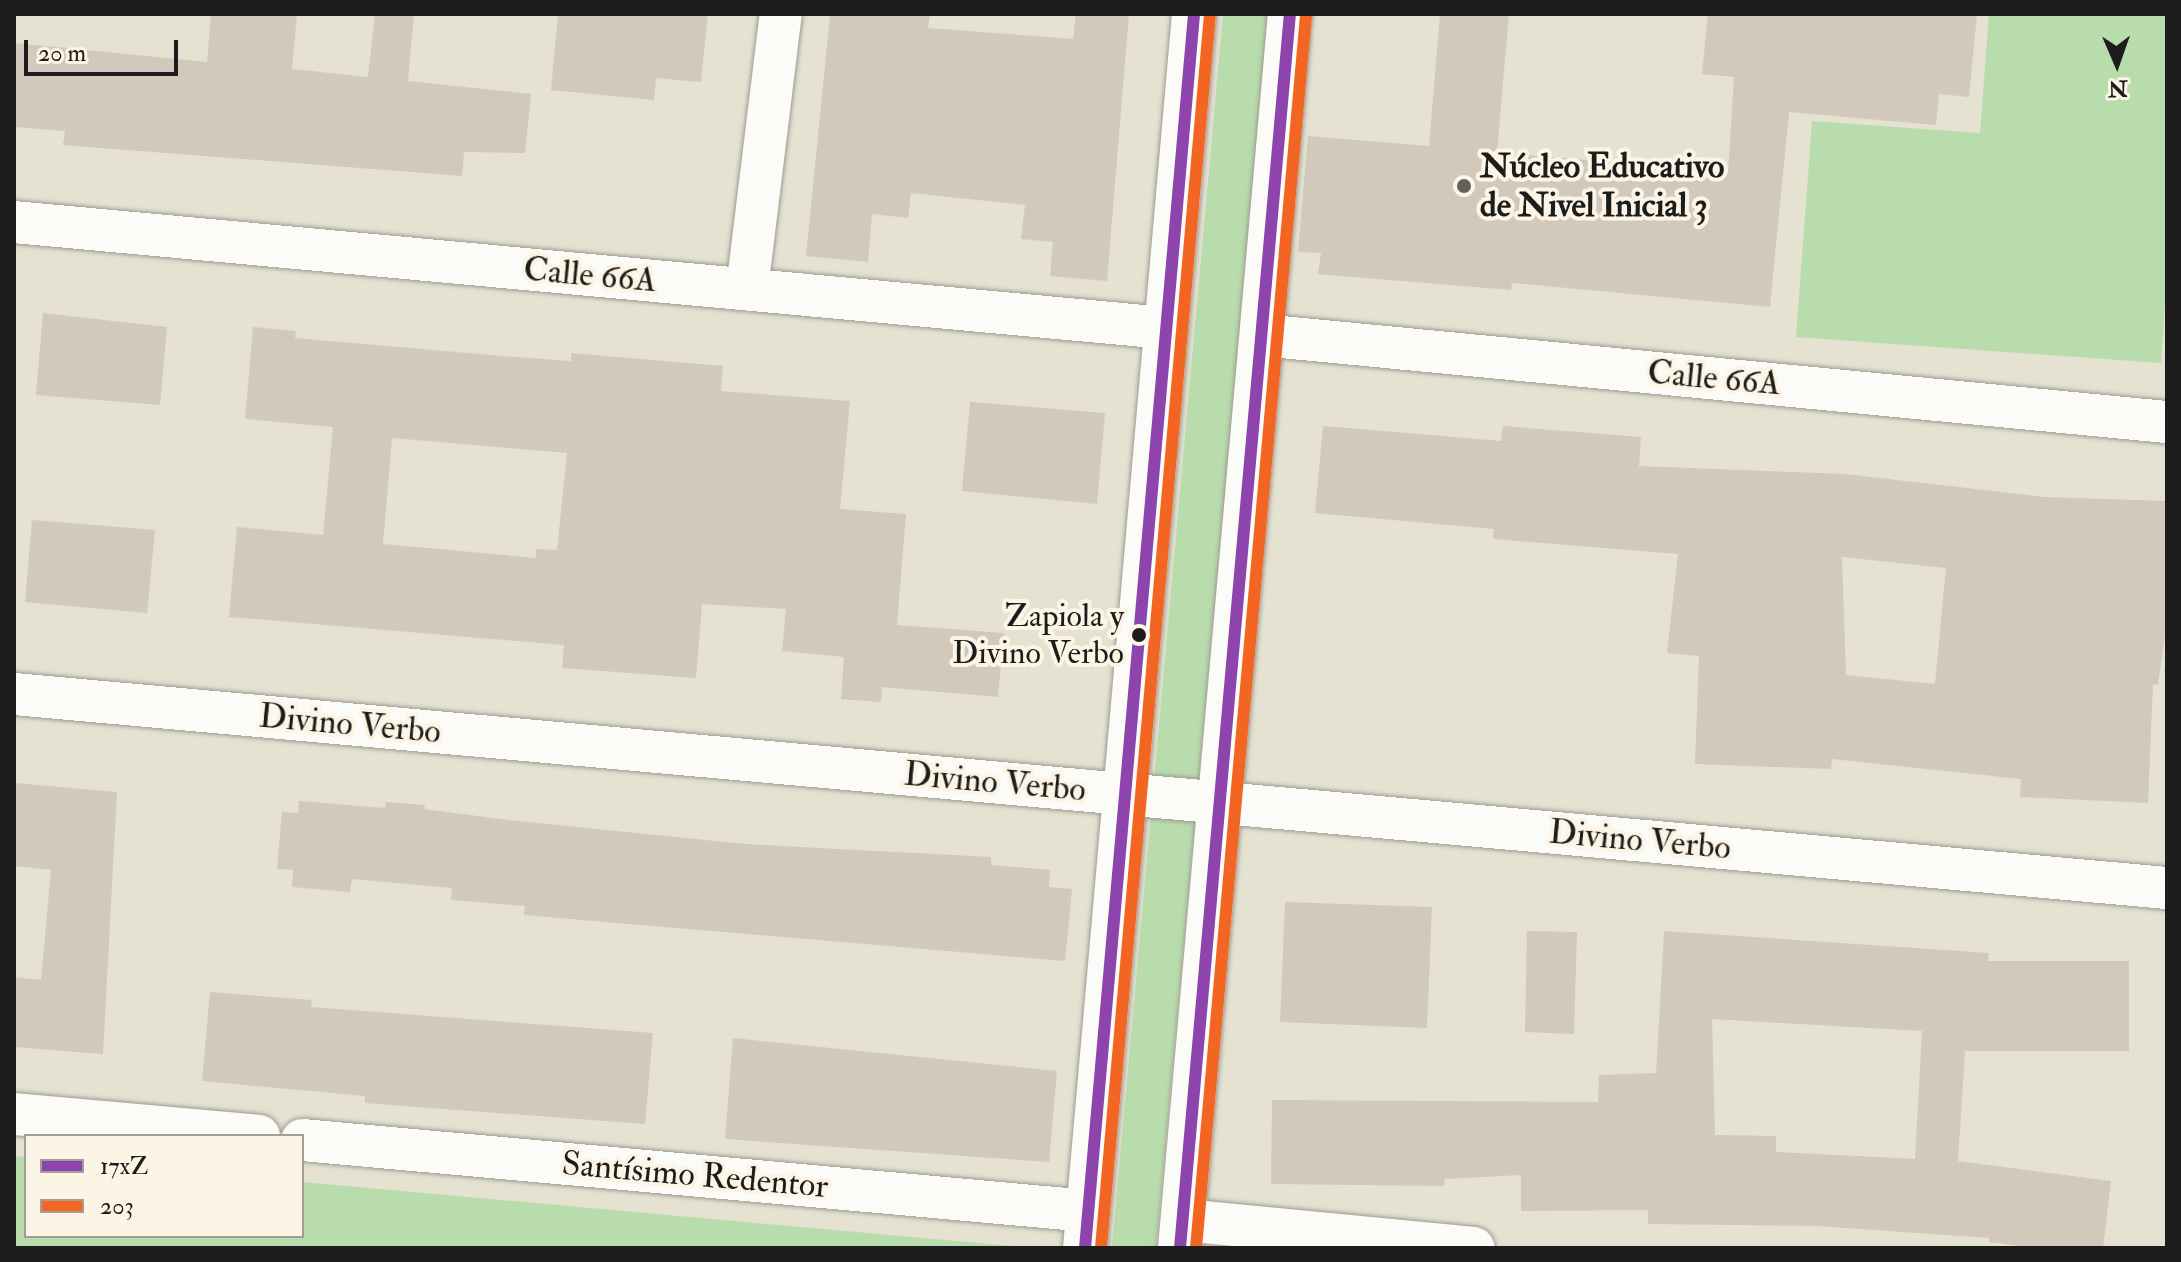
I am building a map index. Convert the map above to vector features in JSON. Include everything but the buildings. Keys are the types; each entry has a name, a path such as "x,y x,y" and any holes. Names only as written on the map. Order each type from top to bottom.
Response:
{"main road":[{"path":"1086,1230 1194,14"},
{"path":"1182,1234 1290,14"}],"street":[{"path":"747,289 781,14"},
{"name":"Calle 66A","path":"14,222 1166,328"},
{"name":"Calle 66A","path":"1261,335 2167,422"},
{"name":"Divino Verbo","path":"14,694 1220,802 2166,880"},
{"path":"14,1114 237,1134"},
{"name":"Santísimo Redentor","path":"304,1140 1086,1230"},
{"path":"1182,1234 1474,1248"}],"green space":[{"path":"1223,14 1269,14 1156,1248 1112,1248"},
{"path":"1989,14 2167,14 2167,274 2161,363 1796,337 1812,121 1980,133"},
{"path":"14,1156 24,1157 24,1238 304,1238 304,1182 1034,1248 14,1248"}],"transit line":[{"name":"17xZ","path":"1085,1248 1194,14"},
{"name":"17xZ","path":"1180,1248 1290,14"},
{"name":"203","path":"1101,1248 1210,15"},
{"name":"203","path":"1196,1248 1306,15"}],"place":[{"name":"Núcleo Educativo de Nivel Inicial 3","path":"1464,186"},
{"name":"Zapiola y Divino Verbo","path":"1139,635"}]}
